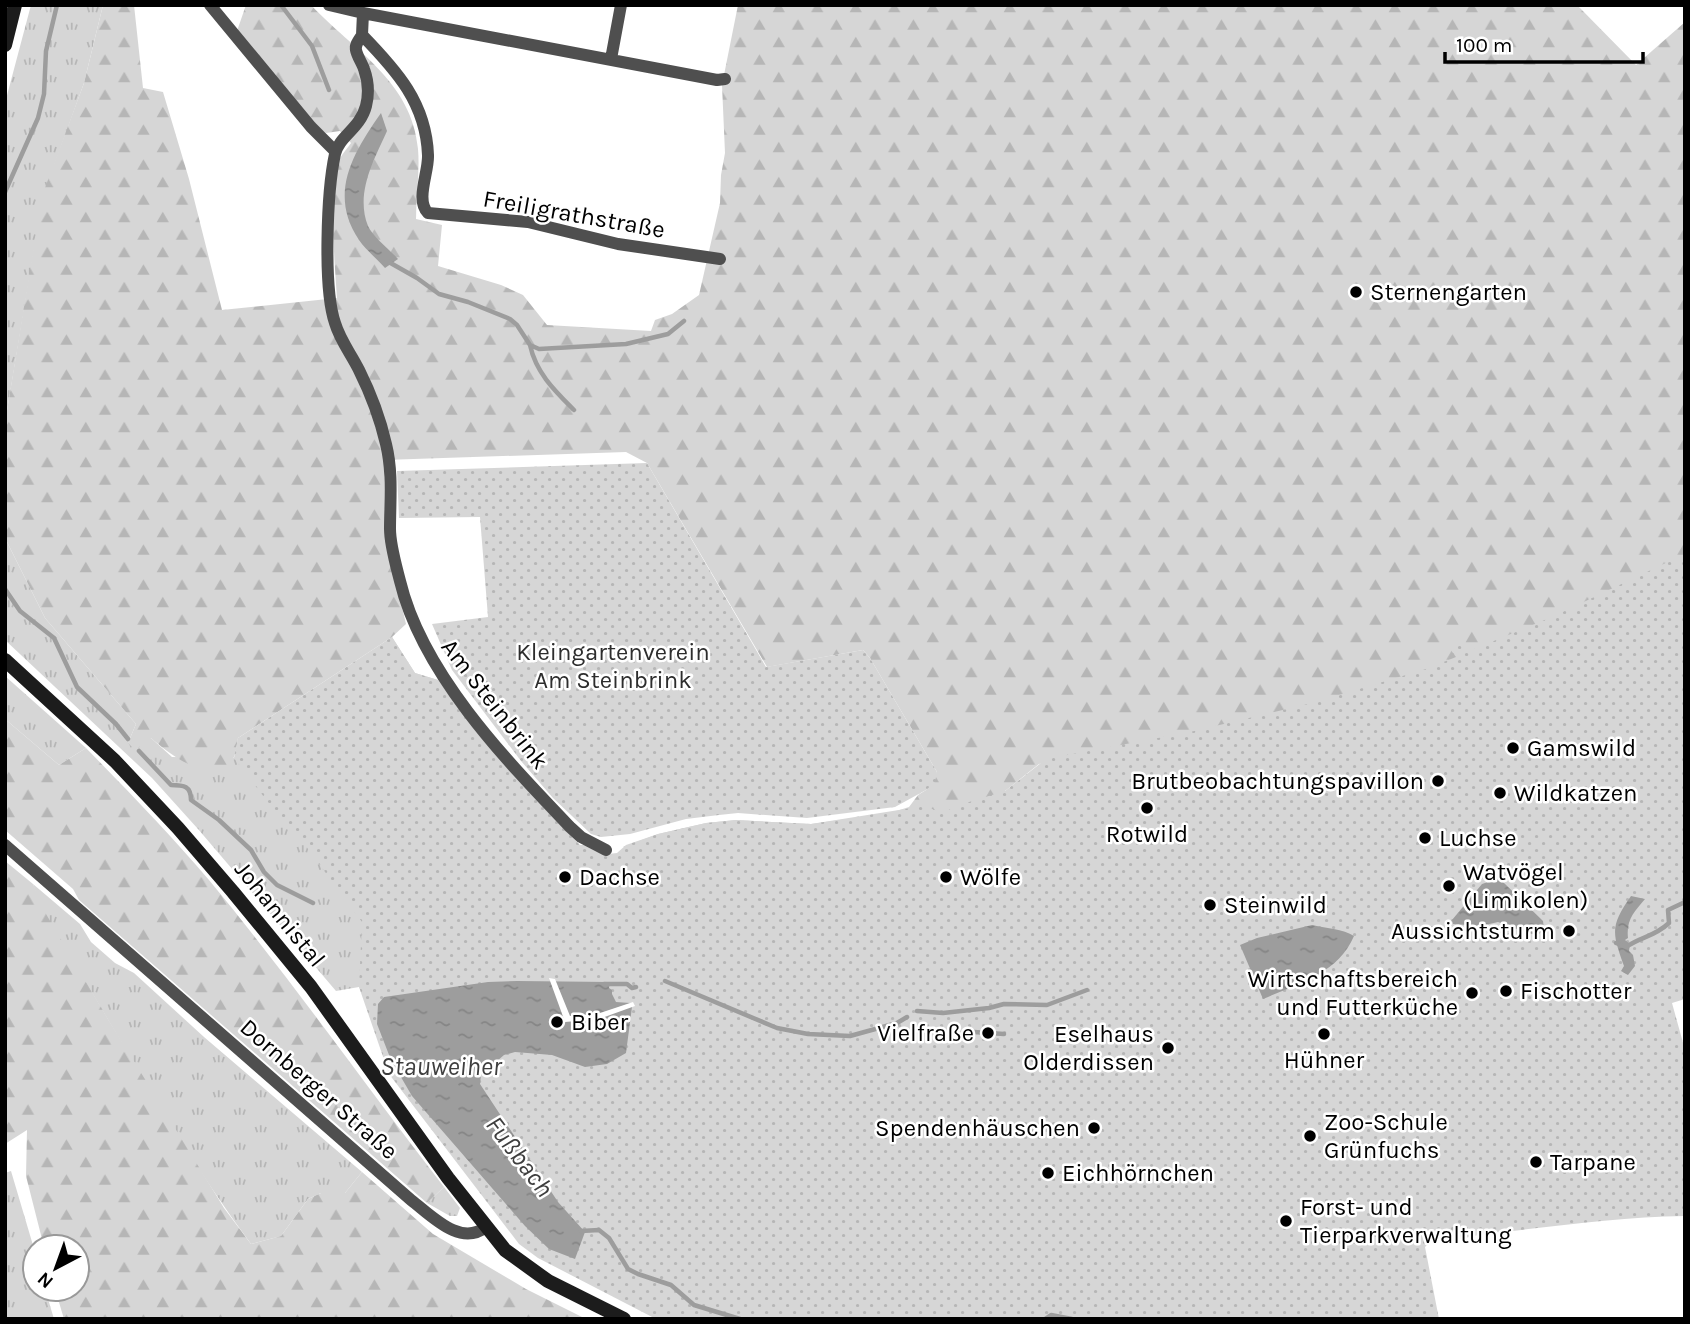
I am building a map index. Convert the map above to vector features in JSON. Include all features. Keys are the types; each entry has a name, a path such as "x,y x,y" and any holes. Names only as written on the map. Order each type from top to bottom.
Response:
{"main road":[{"path":"5,45 15,5"},
{"name":"Johannistal","path":"5,660 115,761 171,820 233,892 311,987 486,1227"},
{"path":"486,1227 512,1257 536,1273 624,1319"}],"street":[{"path":"210,5 311,127 335,151 341,140 357,127 366,107 367,80 356,51 356,45 362,35 363,13"},
{"path":"329,5 717,80 726,79"},
{"path":"611,59 621,5"},
{"name":"Freiligrathstraße","path":"362,35 388,62 411,92 424,124 429,157 422,202 428,213 528,222 618,244 720,259"},
{"name":"Am Steinbrink","path":"335,151 328,257 331,299 338,330 382,423 391,465 390,532 408,611 437,669 483,729 569,827 581,837 606,850"},
{"name":"Dornberger Straße","path":"5,845 411,1200 447,1227 460,1233 475,1235 486,1227"}],"green space":[{"path":"31,5 103,5 84,83 43,196 5,423 5,103"},
{"path":"103,5 134,5 143,88 163,92 189,179 222,310 337,298 334,189 339,161 351,143 340,131 326,133 316,126 237,31 246,5 311,5 378,68 405,104 418,149 416,219 442,225 438,266 501,285 523,295 547,325 651,331 655,320 672,314 699,295 720,203 725,153 722,85 738,5 1577,5 1636,65 1685,22 1685,598 1574,658 1039,764 1005,791 1031,863 623,847 658,834 706,823 736,820 811,824 890,813 909,807 918,795 926,790 937,772 863,650 767,667 647,463 626,452 384,460 384,532 406,624 392,637 238,738 234,757 224,767 214,770 190,765 151,738 135,750 128,743 136,724 45,618 5,538 5,423 42,196 84,83"},
{"name":"Kleingartenverein Am Steinbrink","path":"647,463 766,667 863,650 870,658 937,772 935,782 926,790 895,807 807,818 738,813 686,819 630,834 601,837 591,834 553,798 521,761 452,670 432,624 488,617 480,517 399,518 397,471"},
{"path":"5,538 45,618 136,724 128,743 151,738 172,757 234,758 392,637 415,673 438,680 360,989 336,991 152,778 5,640"},
{"path":"1685,557 1685,999 1672,1003 1685,1050 1685,1216 1610,1220 1451,1240 1432,1240 1425,1247 1439,1319 656,1319 538,1258 519,1244 389,1074 359,987 362,922 294,830 284,823 234,758 238,738 392,637 415,673 438,680 494,750 580,845 608,854 617,853 626,845 658,834 706,823 736,820 811,824 924,806 943,813 956,806 1005,791 1046,759 1190,732 1312,703 1426,669 1456,657 1450,649 1466,643 1467,652 1552,617 1670,561 1678,565"},
{"path":"5,676 86,748 59,765 5,719"},
{"path":"5,719 59,765 86,748 194,863 269,955 444,1187 427,1203 79,900 73,889 5,830"},
{"path":"5,861 33,884 46,914 108,1019 224,1208 251,1244 281,1236 308,1199 321,1193 345,1193 362,1172 433,1234 526,1289 586,1319 64,1319 59,1303 91,1303 91,1233 40,1233 26,1176 27,1130 5,1144"},
{"path":"33,884 80,924 91,942 115,963 134,973 204,1037 362,1172 345,1193 321,1193 308,1199 281,1236 251,1244 150,1091 60,942"},
{"path":"11,1171 29,1233 21,1233 21,1303 49,1303 54,1319 5,1319 5,1173"},
{"path":"444,1187 460,1208 457,1216 450,1216 427,1203"}],"water":[{"path":"381,113 387,131 368,177 364,201 370,230 398,259 385,268 359,240 345,206 348,174 361,143"},
{"path":"1497,879 1543,921 1544,929 1539,934 1498,922 1481,926 1453,924 1452,920 1482,884"},
{"path":"1631,896 1645,899 1628,926 1628,938 1625,940 1630,944 1629,951 1633,955 1635,966 1628,975 1621,971 1624,966 1615,930 1619,915"},
{"path":"1312,925 1354,936 1338,960 1327,969 1263,999 1240,945 1257,938"},
{"name":"Stauweiher","path":"488,982 610,982 609,988 616,1002 630,1003 632,1007 626,1053 607,1064 585,1067 552,1055 515,1052 504,1055 481,1075 480,1084 558,1202 585,1232 575,1259 549,1249 525,1226 412,1096 391,1060 377,1024 378,1004 384,997"}],"pier":[{"path":"549,978 555,979 570,1016 597,1014 633,1002 635,1006 599,1019 565,1022"}],"waterway":[{"name":"Fußbach","path":"5,192 38,118 44,94 46,51 57,5"},
{"path":"281,5 312,46 329,90"},
{"path":"387,261 439,294 510,319 530,345 539,349 626,344 668,334 684,321"},
{"path":"530,345 542,373 574,410"},
{"name":"Fußbach","path":"5,589 20,611 54,638 77,687 128,739"},
{"name":"Fußbach","path":"139,751 171,785 186,787 191,800 219,820 251,850 264,872 277,885 313,903"},
{"path":"1616,943 1626,947 1658,931 1669,923 1668,910 1685,902"},
{"path":"665,981 777,1028 808,1034 850,1036 897,1023 907,1017"},
{"path":"604,984 627,984 632,988 636,987"},
{"path":"917,1011 943,1013 1004,1004 1047,1005 1087,990"},
{"path":"962,1034 1004,1034"},
{"name":"Fußbach","path":"581,1231 599,1230 609,1238 628,1269 671,1285 694,1305 740,1319"},
{"name":"Fußbach","path":"1045,1319 1051,1315 1072,1319"}],"place":[{"name":"Sternengarten","path":"1356,292"},
{"name":"Gamswild","path":"1513,748"},
{"name":"Brutbeobachtungspavillon","path":"1438,781"},
{"name":"Wildkatzen","path":"1500,793"},
{"name":"Rotwild","path":"1147,808"},
{"name":"Luchse","path":"1425,838"},
{"name":"Dachse","path":"565,877"},
{"name":"Wölfe","path":"946,877"},
{"name":"Watvögel (Limikolen)","path":"1449,886"},
{"name":"Steinwild","path":"1210,905"},
{"name":"Aussichtsturm","path":"1569,931"},
{"name":"Fischotter","path":"1506,991"},
{"name":"Wirtschaftsbereich und Futterküche","path":"1472,993"},
{"name":"Biber","path":"557,1022"},
{"name":"Vielfraße","path":"988,1033"},
{"name":"Hühner","path":"1324,1034"},
{"name":"Eselhaus Olderdissen","path":"1168,1048"},
{"name":"Spendenhäuschen","path":"1094,1128"},
{"name":"Zoo-Schule Grünfuchs","path":"1310,1136"},
{"name":"Tarpane","path":"1536,1162"},
{"name":"Eichhörnchen","path":"1048,1173"},
{"name":"Forst- und Tierparkverwaltung","path":"1286,1221"}]}
